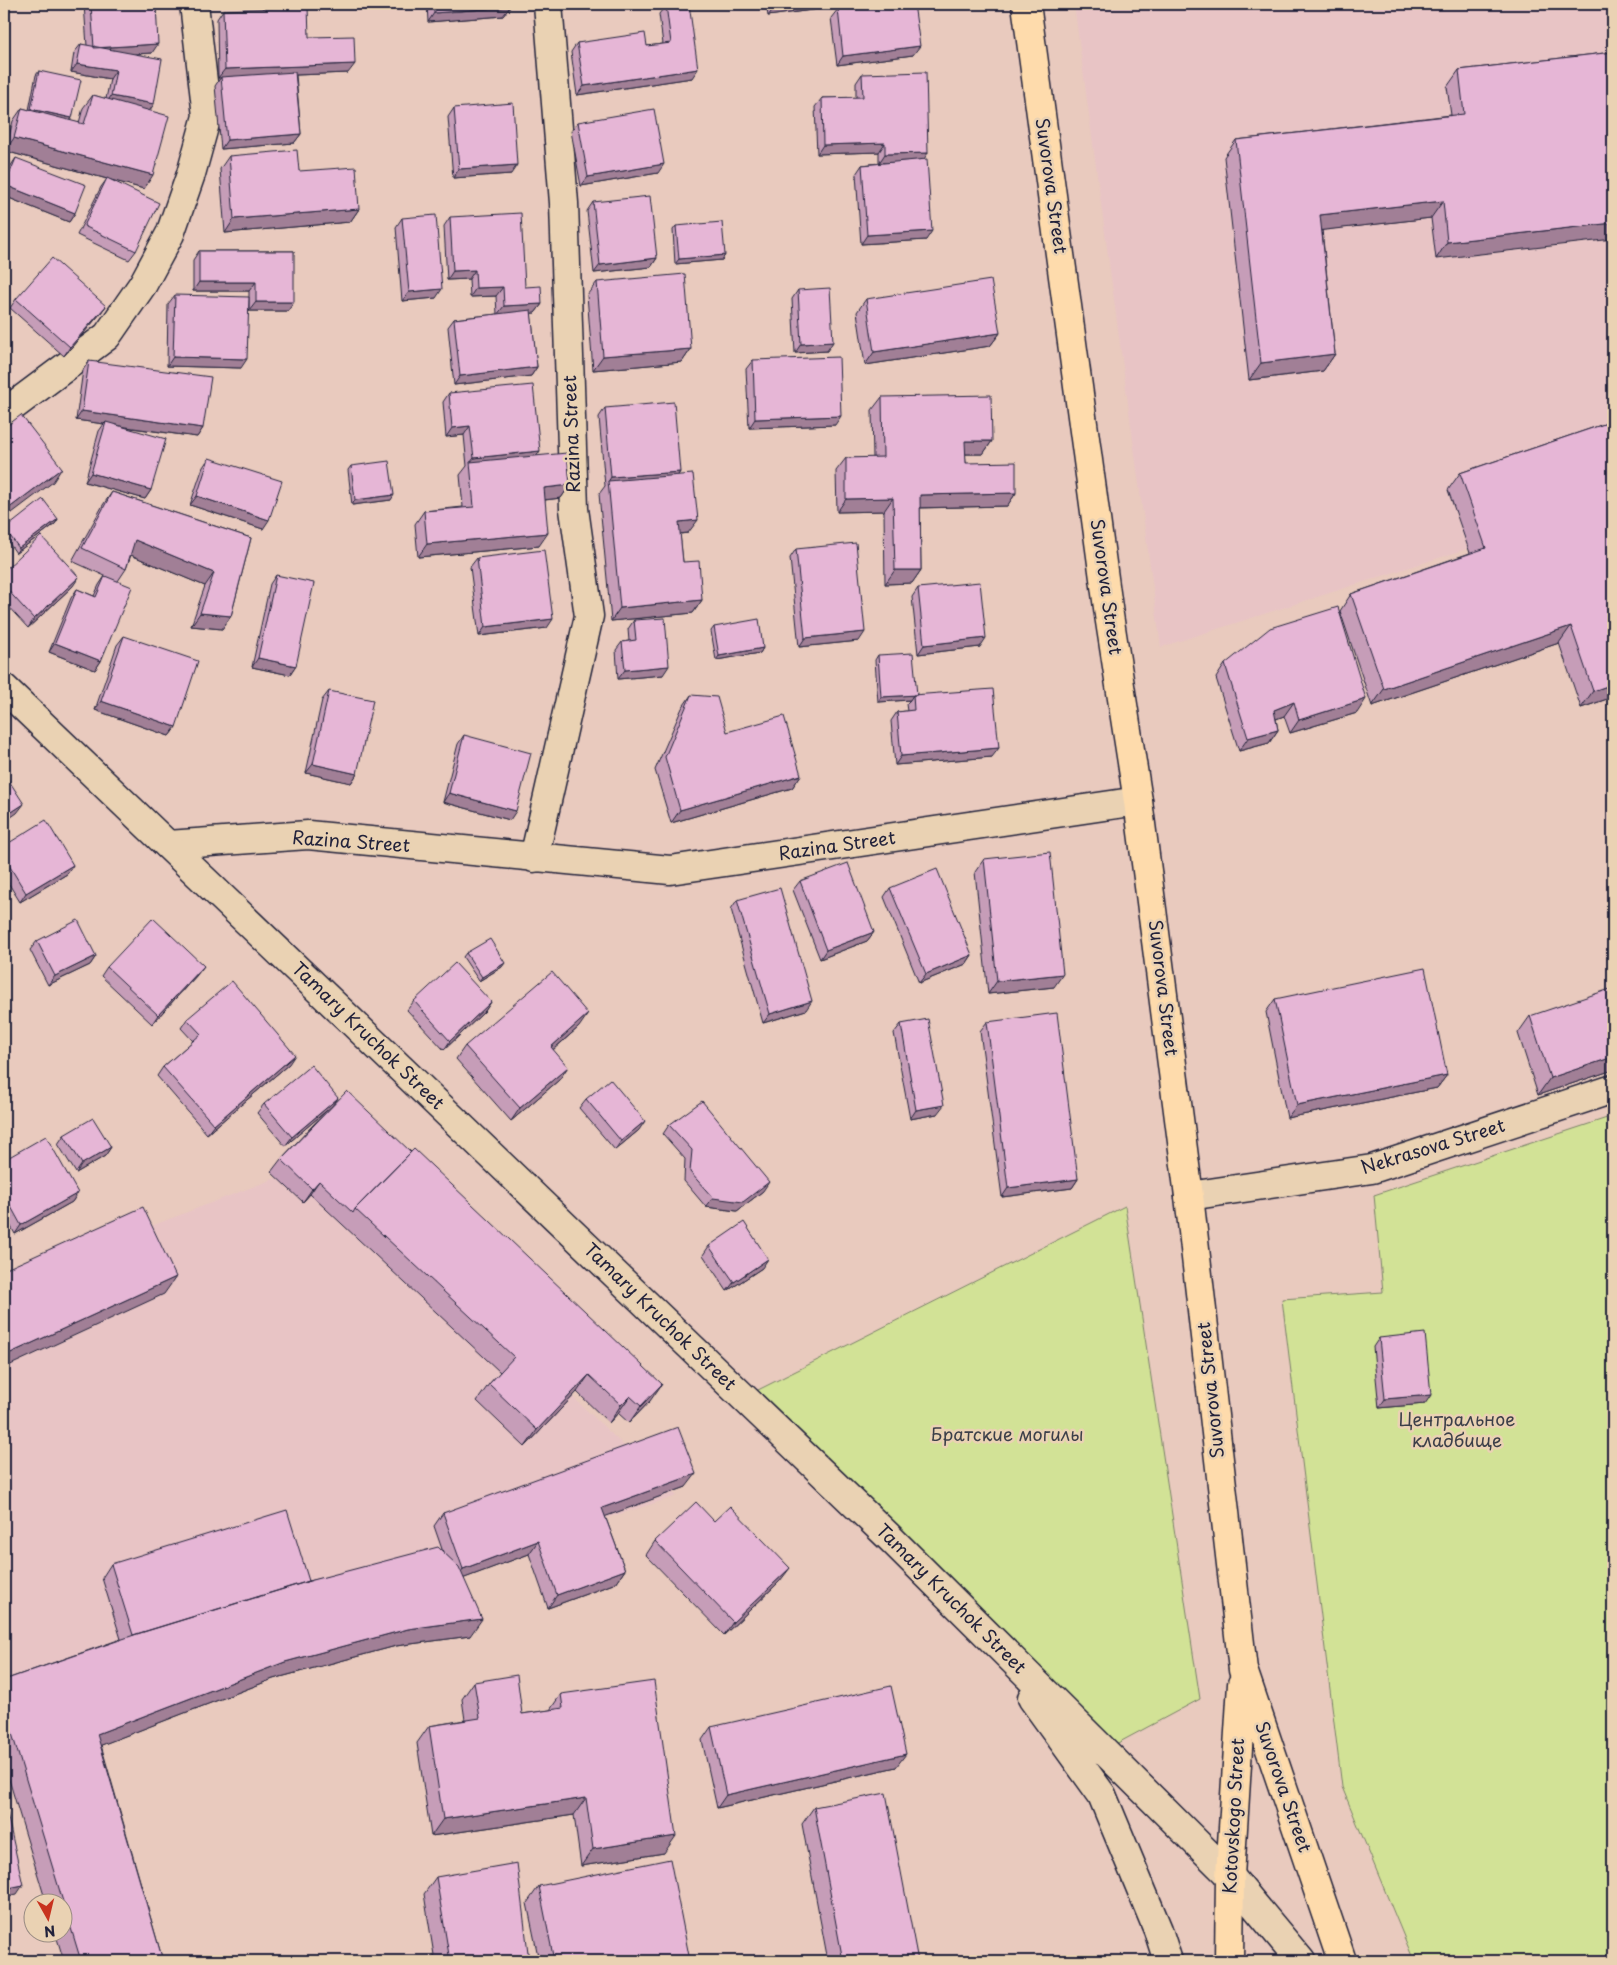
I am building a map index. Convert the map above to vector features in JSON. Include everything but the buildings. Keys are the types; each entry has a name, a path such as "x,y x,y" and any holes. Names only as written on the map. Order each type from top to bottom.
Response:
{"main road":[{"name":"Suvorova Street","path":"1026,4 1109,615 1138,801 1190,1196 1243,1670 1342,1961"},
{"name":"Kotovskogo Street","path":"1229,1961 1230,1876 1243,1670"}],"street":[{"path":"4,413 106,336 144,284 170,234 191,174 208,116 194,4"},
{"name":"Razina Street","path":"534,858 589,616 574,509 564,203 548,4"},
{"name":"Tamary Kruchok Street","path":"4,688 880,1528 1230,1876 1300,1961"},
{"name":"Razina Street","path":"168,845 308,835 670,870 1138,801"},
{"name":"Nekrasova Street","path":"1190,1196 1372,1169 1613,1089"},
{"path":"986,1634 1102,1795 1158,1930 1168,1961"}],"shaded area":[{"path":"1074,4 1613,4 1613,502 1161,647"},
{"path":"343,1152 353,1176 579,1403 677,1496 4,1710 4,1283"}],"green space":[{"name":"Центральное кладбище","path":"1613,1116 1613,1961 1414,1961 1342,1787 1282,1299 1383,1292 1374,1195"},
{"name":"Братские могилы","path":"1125,1206 1200,1699 1101,1752 756,1391"}]}
